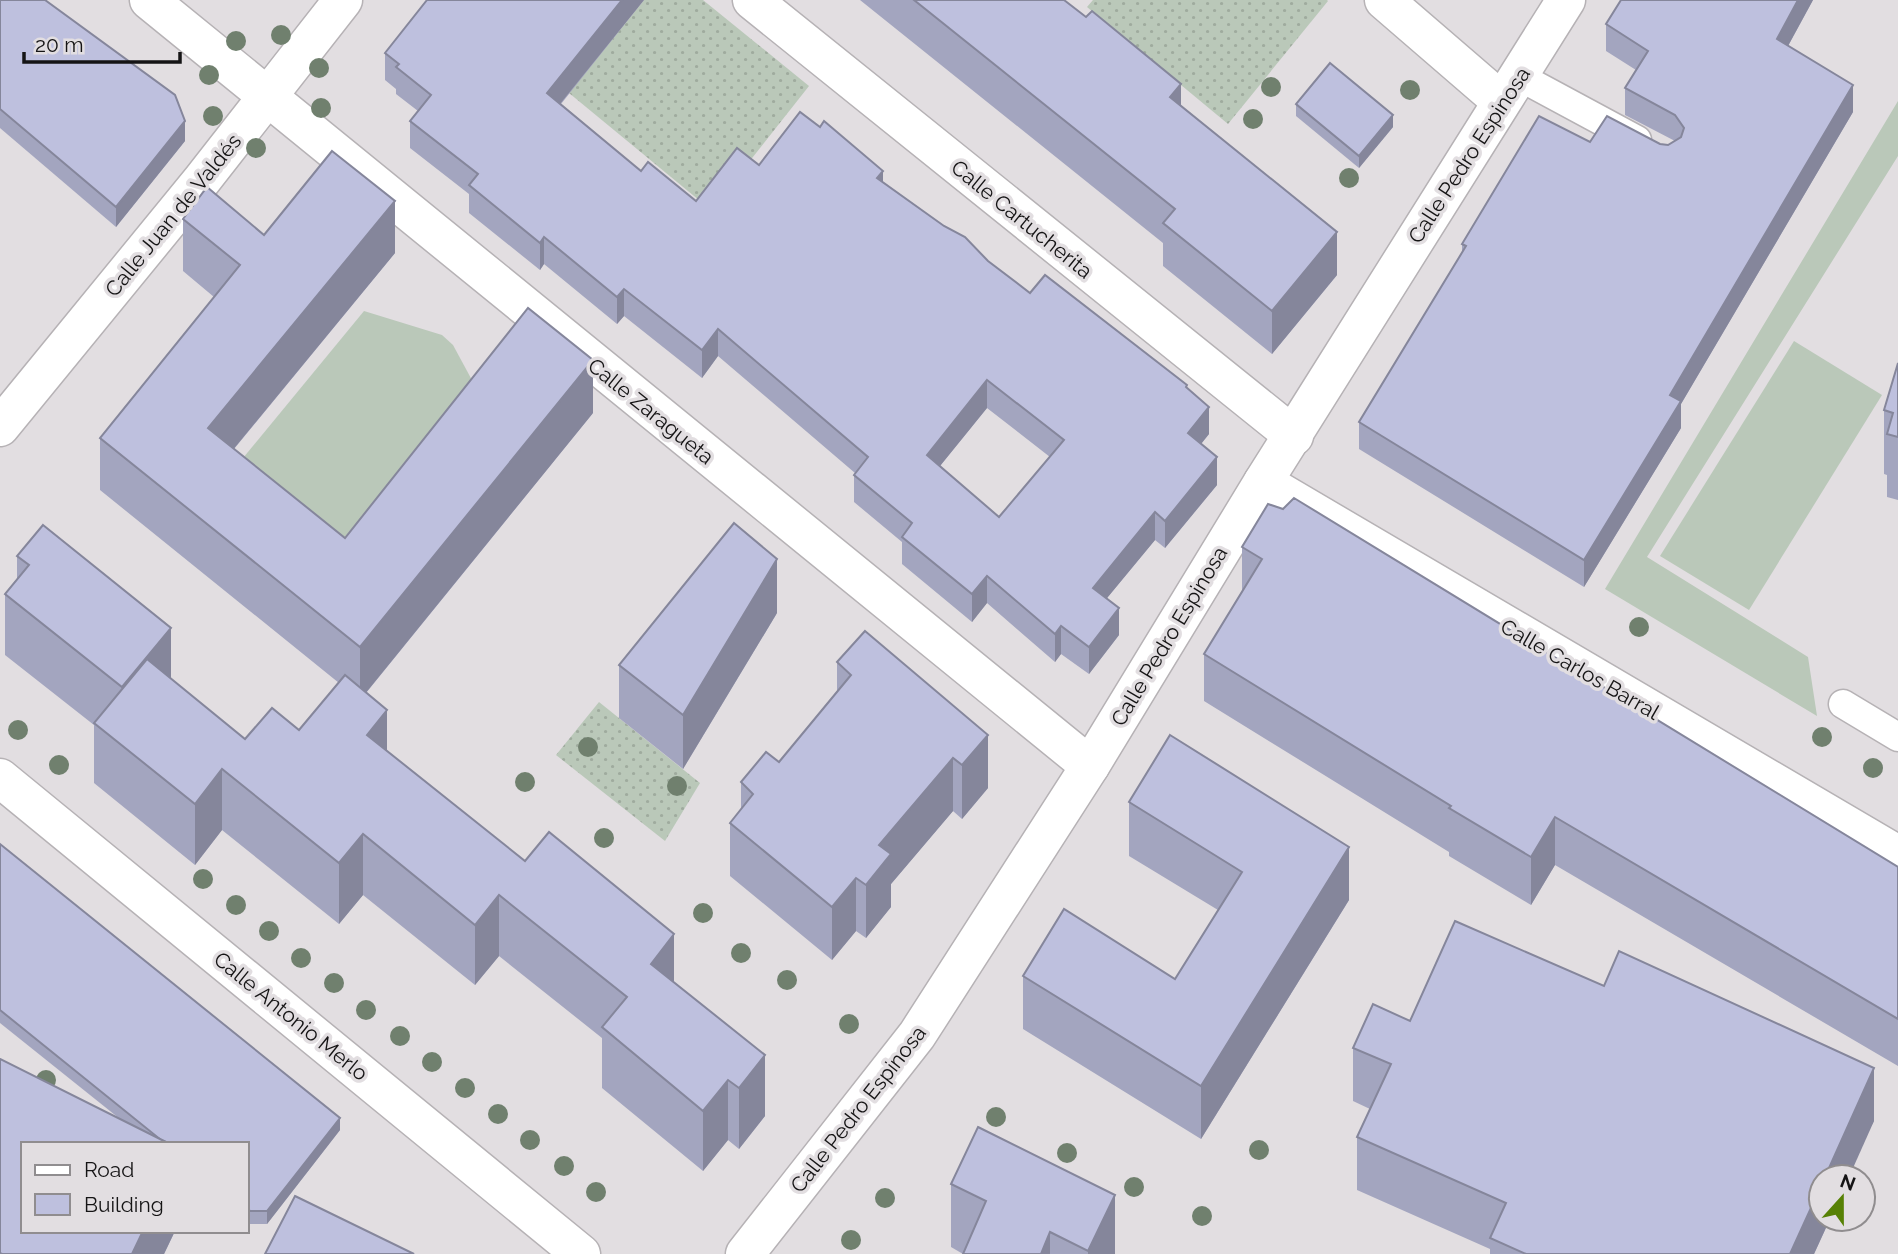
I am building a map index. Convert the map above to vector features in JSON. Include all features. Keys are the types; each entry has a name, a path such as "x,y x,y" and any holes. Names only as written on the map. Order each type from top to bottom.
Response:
{"street":[{"name":"Calle Zaragueta","path":"149,0 1090,766"},
{"name":"Calle Juan de Valdés","path":"0,427 268,97 343,0"},
{"name":"Calle Cartucherita","path":"752,0 1294,436"},
{"path":"1384,0 1511,89"},
{"name":"Calle Pedro Espinosa","path":"745,1254 917,1035 1090,766 1263,482 1566,0"},
{"name":"Calle Carlos Barral","path":"1263,482 1898,855"},
{"name":"Calle Antonio Merlo","path":"0,778 581,1254"}],"lane":[{"path":"1511,89 1655,150"},
{"path":"1843,704 1898,737"}],"green space":[{"path":"644,0 703,0 809,86 711,210 569,93"},
{"path":"1093,0 1328,1 1228,124 1087,7"},
{"path":"1898,101 1898,156 1647,557 1808,657 1817,716 1605,589"},
{"path":"364,311 442,335 453,345 473,382 326,560 229,475"},
{"path":"1794,341 1882,395 1749,610 1660,556"},
{"path":"599,702 700,783 665,841 556,755"}],"building":[{"path":"0,0 45,0 175,95 185,121 116,207 0,109"},
{"path":"427,0 622,0 547,93 641,171 648,162 696,201 737,148 759,165 800,112 820,127 824,121 883,171 877,178 944,226 965,237 988,261 1030,293 1045,275 1187,385 1186,387 1209,407 1188,433 1217,457 1165,521 1155,512 1093,588 1119,608 1089,647 1061,626 1055,634 987,576 972,594 902,537 912,523 854,475 868,457 718,329 702,350 624,289 617,297 544,237 540,243 469,185 478,174 410,121 431,95 396,67 399,64 385,53","holes":["987,380 1064,440 999,517 927,455"]},
{"path":"914,0 1064,0 1086,17 1092,11 1181,84 1170,97 1337,232 1272,311 1163,223 1175,209"},
{"path":"1621,0 1798,0 1777,39 1853,85 1670,395 1681,401 1584,560 1359,422 1466,246 1462,244 1539,116 1590,142 1607,116 1660,144 1668,145 1681,137 1684,128 1675,115 1625,88 1648,51 1606,24"},
{"path":"1330,63 1393,115 1359,156 1296,104"},
{"path":"332,151 395,201 208,428 345,538 528,308 593,360 360,647 100,438 240,265 183,219 207,187 264,235"},
{"path":"1898,363 1898,437 1887,434 1893,413 1884,410"},
{"path":"1294,498 1898,867 1898,1019 1555,817 1531,857 1204,654 1262,559 1242,547 1268,504 1283,509"},
{"path":"734,523 777,559 683,715 619,665"},
{"path":"43,525 171,628 122,687 5,594 29,565 17,556"},
{"path":"865,631 988,735 962,765 953,758 879,845 891,854 866,885 856,878 832,907 730,823 753,794 741,782 766,752 779,762 851,675 837,662"},
{"path":"147,659 245,739 272,708 299,730 345,675 387,710 367,735 525,861 549,832 674,934 651,964 765,1055 739,1088 728,1080 703,1111 602,1027 627,997 499,895 475,925 363,834 339,863 222,769 195,804 94,723"},
{"path":"1170,735 1349,847 1201,1086 1023,976 1064,909 1175,979 1242,872 1129,802"},
{"path":"0,844 340,1118 267,1211 250,1211 248,1142 161,1140 0,1010"},
{"path":"1455,921 1604,986 1619,951 1874,1068 1831,1163 1807,1163 1807,1217 1790,1254 1526,1254 1490,1238 1506,1203 1357,1137 1391,1064 1353,1048 1373,1004 1410,1021"},
{"path":"0,1059 166,1142 21,1142 21,1233 142,1233 132,1254 0,1253"},
{"path":"978,1127 1115,1195 1088,1251 1050,1232 1041,1254 963,1254 986,1201 951,1184"},
{"path":"295,1196 414,1254 265,1254"}]}
